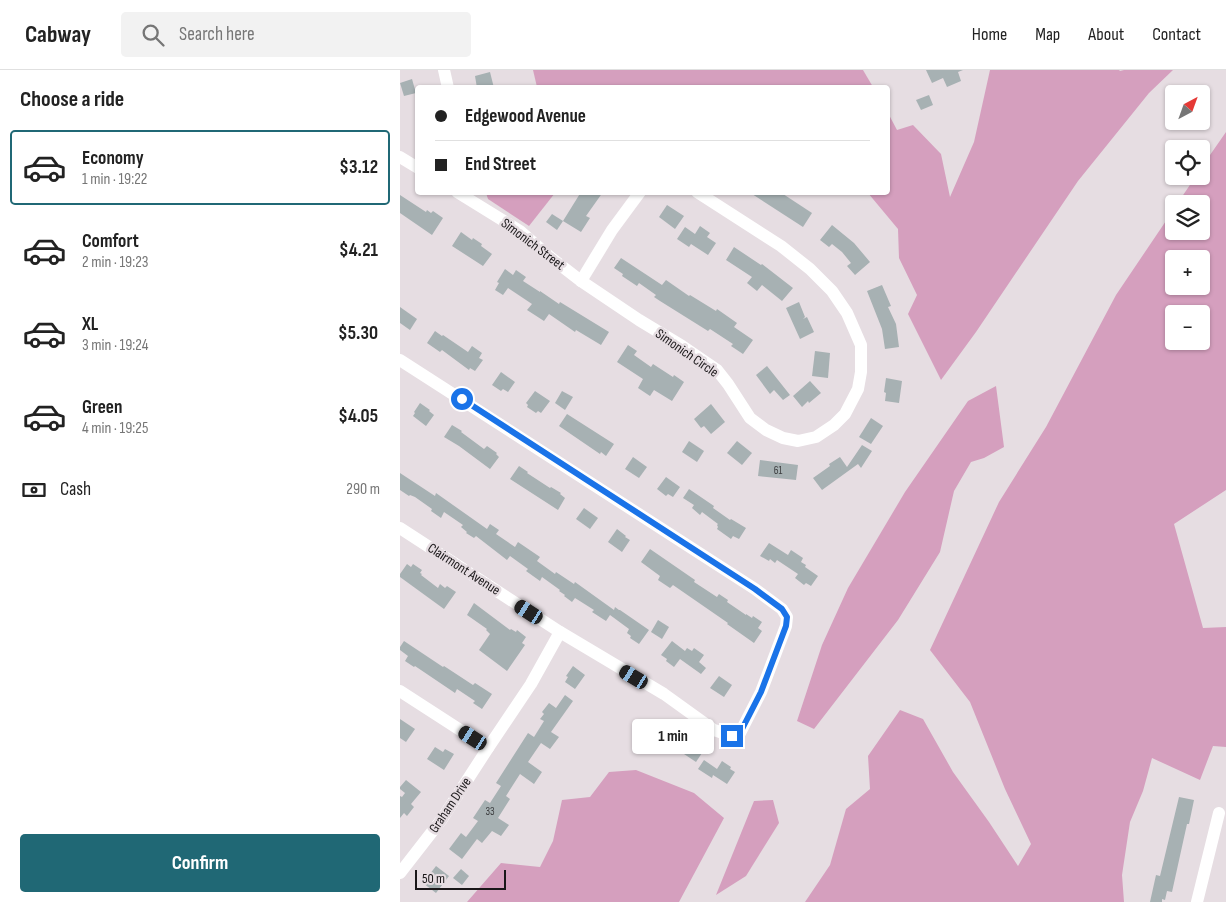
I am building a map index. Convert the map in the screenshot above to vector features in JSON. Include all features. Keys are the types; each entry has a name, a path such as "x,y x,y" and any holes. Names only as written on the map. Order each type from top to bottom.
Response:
{"street":[{"path":"444,70 447,85"},
{"path":"400,157 415,166"},
{"name":"Simonich Street","path":"463,195 520,231 582,281"},
{"path":"582,281 612,230 638,195"},
{"name":"Simonich Circle","path":"582,281 717,370 750,418 766,430 783,438 798,441 816,437 834,425 845,414 858,389 861,372 861,345 847,313 832,291 810,269 782,246 702,195"},
{"name":"Clairmont Avenue","path":"400,360 755,589 782,609 787,617 782,641 761,692 740,733 732,736 714,730 664,694 560,632 400,528"},
{"name":"Graham Drive","path":"400,873 442,820 531,684 560,632"},
{"path":"400,691 488,748"},
{"path":"1198,902 1219,813"}],"shaded area":[{"path":"533,70 863,70 872,85 537,85"},
{"path":"990,70 1173,70 1149,93 1078,181 976,332 941,380 908,314 917,295 899,258 898,229 870,195 890,195 890,117 897,130 913,125 941,154 950,197 974,142"},
{"path":"1226,132 1226,490 1174,524 1203,628 1226,627 1226,747 1213,746 1200,780 1152,758 1143,791 1130,822 1122,875 1124,902 805,902 830,865 846,809 870,789 868,756 900,710 923,719 953,772 1018,866 1031,844 1005,789 970,702 930,650 999,502 1046,427 1116,295 1165,222 1165,240 1210,240 1210,195 1183,195 1190,185 1210,185 1210,155"},
{"path":"487,195 553,195 529,226 488,199"},
{"path":"996,386 1004,447 984,458 971,462 954,491 940,552 898,620 814,729 797,721 822,645 848,588 905,492 968,401"},
{"path":"636,770 694,793 724,818 679,902 467,902 501,863 540,867 553,841 562,800 590,797 609,772"},
{"path":"773,800 779,823 746,876 716,895 754,801"}],"building":[{"path":"926,70 963,70 958,72 961,81 947,87 943,78 932,83"},
{"path":"490,72 493,85 476,85 475,76"},
{"path":"412,79 415,93 404,96 400,83"},
{"path":"929,95 933,105 921,110 916,100"},
{"path":"400,195 426,212 427,210 431,213 433,211 443,218 432,235 400,213"},
{"path":"579,195 601,195 586,216 590,218 581,232 563,221"},
{"path":"754,195 785,195 812,213 803,227"},
{"path":"667,205 684,216 675,229 659,217"},
{"path":"552,214 563,221 557,230 546,222"},
{"path":"832,225 854,243 870,262 855,275 847,266 851,263 842,252 832,244 829,247 820,240"},
{"path":"700,226 710,233 707,237 716,243 708,255 691,244 689,247 677,239 685,227 695,234"},
{"path":"461,232 482,244 481,246 492,254 483,266 452,246"},
{"path":"734,247 762,264 793,288 782,301 762,285 757,291 747,283 752,277 726,260"},
{"path":"621,258 662,285 666,280 689,296 716,311 717,309 737,323 734,327 753,340 743,354 731,346 733,344 710,329 708,331 654,297 656,295 639,283 637,286 622,276 623,274 614,268"},
{"path":"505,269 513,275 516,270 526,277 523,281 609,332 601,345 576,330 575,332 549,314 544,321 527,310 532,304 508,288 503,295 495,290 499,283 497,282"},
{"path":"882,285 891,306 888,307 896,324 899,347 885,349 882,329 867,291"},
{"path":"799,302 805,317 803,319 807,317 814,332 800,339 786,308"},
{"path":"400,307 417,319 410,330 400,323"},
{"path":"435,331 468,352 472,346 482,353 479,358 483,360 475,371 470,368 469,370 442,350 440,352 427,343"},
{"path":"628,345 637,351 634,355 651,367 653,364 684,382 672,401 654,390 650,396 638,388 643,379 617,362"},
{"path":"815,351 830,353 828,378 812,376"},
{"path":"767,366 790,395 783,400 774,390 770,394 756,375"},
{"path":"501,372 515,382 508,392 503,389 501,391 492,385"},
{"path":"886,378 902,381 899,403 885,401"},
{"path":"810,381 821,393 802,407 793,396"},
{"path":"535,391 550,401 541,413 538,411 536,413 527,407 526,403"},
{"path":"562,391 573,397 565,410 555,403"},
{"path":"420,403 434,415 426,426 413,416"},
{"path":"711,404 725,422 711,434 704,426 701,428 694,419"},
{"path":"567,414 614,444 606,456 601,452 600,454 559,426"},
{"path":"871,418 883,426 871,444 859,437"},
{"path":"452,425 484,449 487,446 497,453 499,457 490,469 444,437"},
{"path":"689,441 704,451 697,462 682,452"},
{"path":"737,441 752,453 742,465 727,453"},
{"path":"862,445 872,451 861,468 858,464 822,490 813,478 840,457 847,467"},
{"path":"633,457 647,467 639,478 625,469"},
{"path":"760,460 798,465 796,480 758,476"},
{"path":"519,466 550,488 561,493 565,498 558,510 510,479"},
{"path":"400,473 435,496 436,493 487,529 490,524 499,530 496,534 515,547 518,542 540,557 537,561 555,574 556,572 574,584 575,582 614,610 615,607 649,630 639,644 630,638 631,636 627,633 629,629 610,615 606,621 592,612 594,610 575,598 572,602 560,590 542,577 540,581 526,571 528,569 510,556 507,560 476,536 474,538 466,533 461,527 463,525 444,512 441,518 415,497 409,496 400,490"},
{"path":"666,477 680,487 673,497 668,494 666,496 657,489"},
{"path":"689,489 714,506 713,508 730,520 746,528 739,539 733,536 731,539 717,529 718,524 702,512 700,515 692,508 694,505 683,498"},
{"path":"584,508 598,518 590,529 576,519"},
{"path":"617,529 630,540 622,552 608,542"},
{"path":"769,543 788,555 791,550 803,558 801,562 806,565 805,567 818,576 811,586 806,583 804,585 795,578 798,574 777,560 775,563 770,559 769,561 760,556"},
{"path":"650,549 717,597 719,594 746,615 752,618 753,616 762,622 758,628 762,631 754,643 673,585 670,588 658,580 660,576 641,562"},
{"path":"407,564 411,567 413,564 422,570 421,575 438,588 440,584 456,592 444,609 400,577"},
{"path":"474,603 510,630 516,632 517,630 526,637 522,643 525,645 507,671 479,650 490,634 487,629 467,615"},
{"path":"658,620 669,627 662,639 651,632"},
{"path":"404,641 443,667 492,694 482,709 473,703 475,701 457,689 455,693 405,661 408,656 400,650"},
{"path":"672,641 685,651 687,648 692,651 694,648 704,655 699,662 706,668 701,674 680,659 674,667 666,661 667,659 661,655"},
{"path":"573,666 585,675 575,689 565,682 568,677 566,676"},
{"path":"719,676 732,685 724,697 710,688"},
{"path":"565,695 573,701 551,732 559,737 550,749 541,743 528,762 542,772 534,784 520,774 506,796 510,799 498,818 509,825 501,836 492,831 482,843 477,839 462,859 449,849 461,833 466,837 478,821 473,818 485,800 490,803 501,786 496,783 528,733 534,737 544,721 540,719 544,714 542,712 549,703 556,708"},
{"path":"400,719 415,729 406,742 400,738"},
{"path":"656,719 669,730 662,742 655,738 652,743 637,733 645,721 652,725"},
{"path":"689,740 704,750 696,762 681,752"},
{"path":"435,747 443,752 445,749 454,754 444,770 427,759"},
{"path":"704,760 717,769 722,761 731,767 730,769 735,772 727,784 713,775 712,778 698,769"},
{"path":"406,780 421,792 411,804 414,807 407,816 404,813 400,818 400,796 402,797 405,793 400,787"},
{"path":"1179,797 1194,800 1172,892 1167,891 1165,900 1162,899 1162,902 1150,902 1156,875 1160,876"},
{"path":"436,866 449,876 436,893 423,883"},
{"path":"461,869 469,876 462,885 453,878"}],"route":[{"path":"462,399 755,589 782,609 787,617 782,641 761,692 740,733 732,736"}]}
